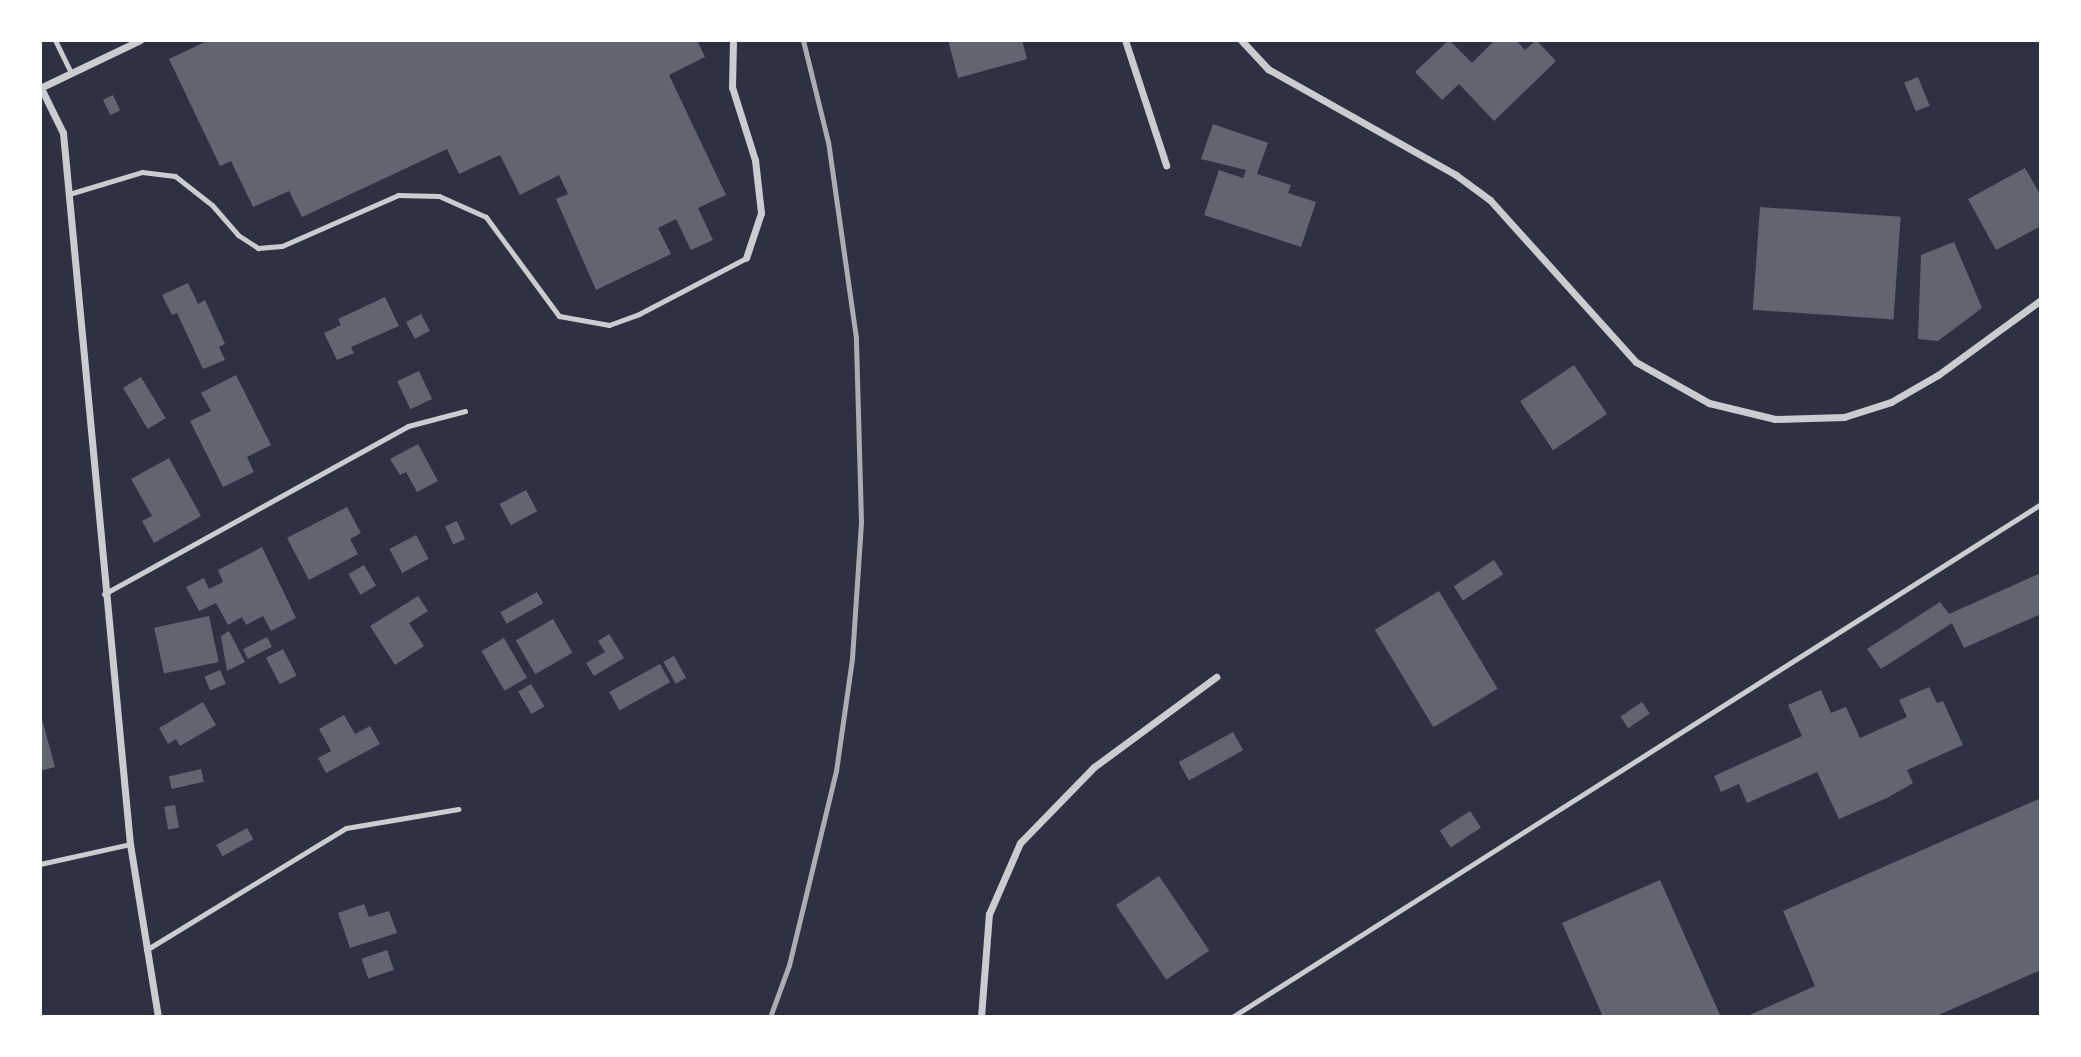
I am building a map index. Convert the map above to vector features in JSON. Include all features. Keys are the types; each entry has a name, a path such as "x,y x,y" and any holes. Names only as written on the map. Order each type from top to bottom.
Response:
{"street":[{"path":"140,40 41,88 63,133 104,594 130,844 158,1017"},
{"path":"733,40 732,87 755,160 761,213 746,258"},
{"path":"1241,40 1276,74 1456,175 1490,200 1636,362 1709,403 1775,419 1844,417 1891,402 1938,375 2041,300"},
{"path":"1126,41 1166,164"},
{"path":"981,1017 989,914 1020,843 1094,767 1216,677"}],"lane":[{"path":"55,40 71,74"},
{"path":"69,194 142,172 175,176 212,205 238,236 258,248 282,246 398,195 439,196 486,217 559,316 609,325 746,258"},
{"path":"104,594 408,426 465,411"},
{"path":"1232,1017 2041,504"},
{"path":"146,950 346,828 458,809"},
{"path":"40,864 130,844"}],"building":[{"path":"209,40 697,40 705,57 669,75 726,195 698,208 713,240 691,250 676,219 658,228 671,254 596,290 556,199 568,194 559,175 520,195 500,155 459,174 447,149 302,217 289,191 253,207 231,161 220,166 169,59"},
{"path":"948,40 1022,40 1027,59 958,78"},
{"path":"1449,40 1472,63 1495,40 1516,40 1525,50 1536,40 1556,61 1494,121 1459,84 1442,100 1415,72"},
{"path":"1918,77 1930,106 1916,111 1904,83"},
{"path":"113,95 120,110 110,115 103,100"},
{"path":"1213,124 1268,143 1257,174 1291,185 1288,193 1316,202 1301,247 1204,215 1219,170 1243,178 1246,170 1201,159"},
{"path":"2025,168 2041,196 2041,226 1996,250 1968,199"},
{"path":"1760,207 1901,217 1893,320 1753,310"},
{"path":"1954,242 1982,308 1938,341 1918,339 1921,255"},
{"path":"188,283 198,304 205,300 225,344 219,347 225,360 203,369 177,313 172,315 162,295"},
{"path":"385,297 399,326 351,347 354,353 337,360 324,333 341,325 338,319"},
{"path":"421,314 430,331 415,339 406,322"},
{"path":"1574,365 1607,414 1553,450 1520,401"},
{"path":"419,371 432,399 410,409 397,381"},
{"path":"236,375 271,445 247,457 254,472 223,487 190,421 211,411 201,393"},
{"path":"141,377 166,418 148,429 123,388"},
{"path":"418,444 438,481 417,492 406,472 400,475 390,459"},
{"path":"169,458 201,516 154,543 142,521 152,516 131,479"},
{"path":"526,490 537,511 511,525 500,504"},
{"path":"347,507 361,533 350,539 358,554 309,580 287,538"},
{"path":"457,521 465,539 453,545 445,526"},
{"path":"416,535 429,559 402,573 390,549"},
{"path":"262,547 296,618 271,631 263,616 246,625 242,617 228,625 216,603 199,611 186,587 204,578 209,589 223,582 218,570"},
{"path":"1494,560 1503,574 1463,600 1454,586"},
{"path":"364,565 376,586 360,595 348,574"},
{"path":"2041,573 2041,614 1964,648 1952,623 1881,669 1867,649 1940,602 1949,614"},
{"path":"1439,591 1498,689 1433,727 1375,630"},
{"path":"537,592 543,603 507,624 500,612"},
{"path":"418,596 428,611 409,623 424,646 395,665 370,626"},
{"path":"209,616 219,662 164,674 154,628"},
{"path":"553,619 572,653 535,674 516,640"},
{"path":"229,631 245,662 227,671 221,636"},
{"path":"609,634 624,658 594,676 586,663 605,652 598,641"},
{"path":"267,637 272,647 248,659 243,649"},
{"path":"504,638 527,678 504,691 481,651"},
{"path":"283,649 297,676 280,684 266,658"},
{"path":"674,656 686,678 676,684 664,662"},
{"path":"660,664 670,682 619,710 609,692"},
{"path":"220,670 226,684 210,690 204,677"},
{"path":"531,684 544,706 532,714 518,692"},
{"path":"1929,687 1937,703 1943,701 1963,745 1907,770 1913,783 1887,798 1839,819 1817,772 1747,803 1739,784 1721,792 1714,776 1802,736 1788,705 1821,690 1831,713 1846,707 1860,738 1907,717 1899,700"},
{"path":"203,702 216,725 180,746 176,739 168,744 159,728"},
{"path":"1642,702 1650,714 1628,728 1620,717"},
{"path":"40,712 55,767 40,771"},
{"path":"344,715 355,734 370,726 380,744 326,773 318,758 331,751 319,729"},
{"path":"1233,732 1243,750 1189,780 1179,762"},
{"path":"201,769 204,782 172,789 169,776"},
{"path":"2041,798 2041,970 1934,1017 1745,1017 1815,986 1783,911"},
{"path":"175,805 179,828 168,830 164,807"},
{"path":"1470,811 1481,828 1451,847 1440,831"},
{"path":"247,828 253,839 223,856 216,845"},
{"path":"1159,876 1209,951 1166,980 1116,905"},
{"path":"1660,880 1721,1017 1603,1017 1562,923"},
{"path":"364,904 369,917 389,911 397,933 350,948 338,913"},
{"path":"387,950 394,970 368,979 361,959"}],"railway":[{"path":"770,1017 789,965 836,771 852,658 861,521 856,338 828,142 803,40"}]}
